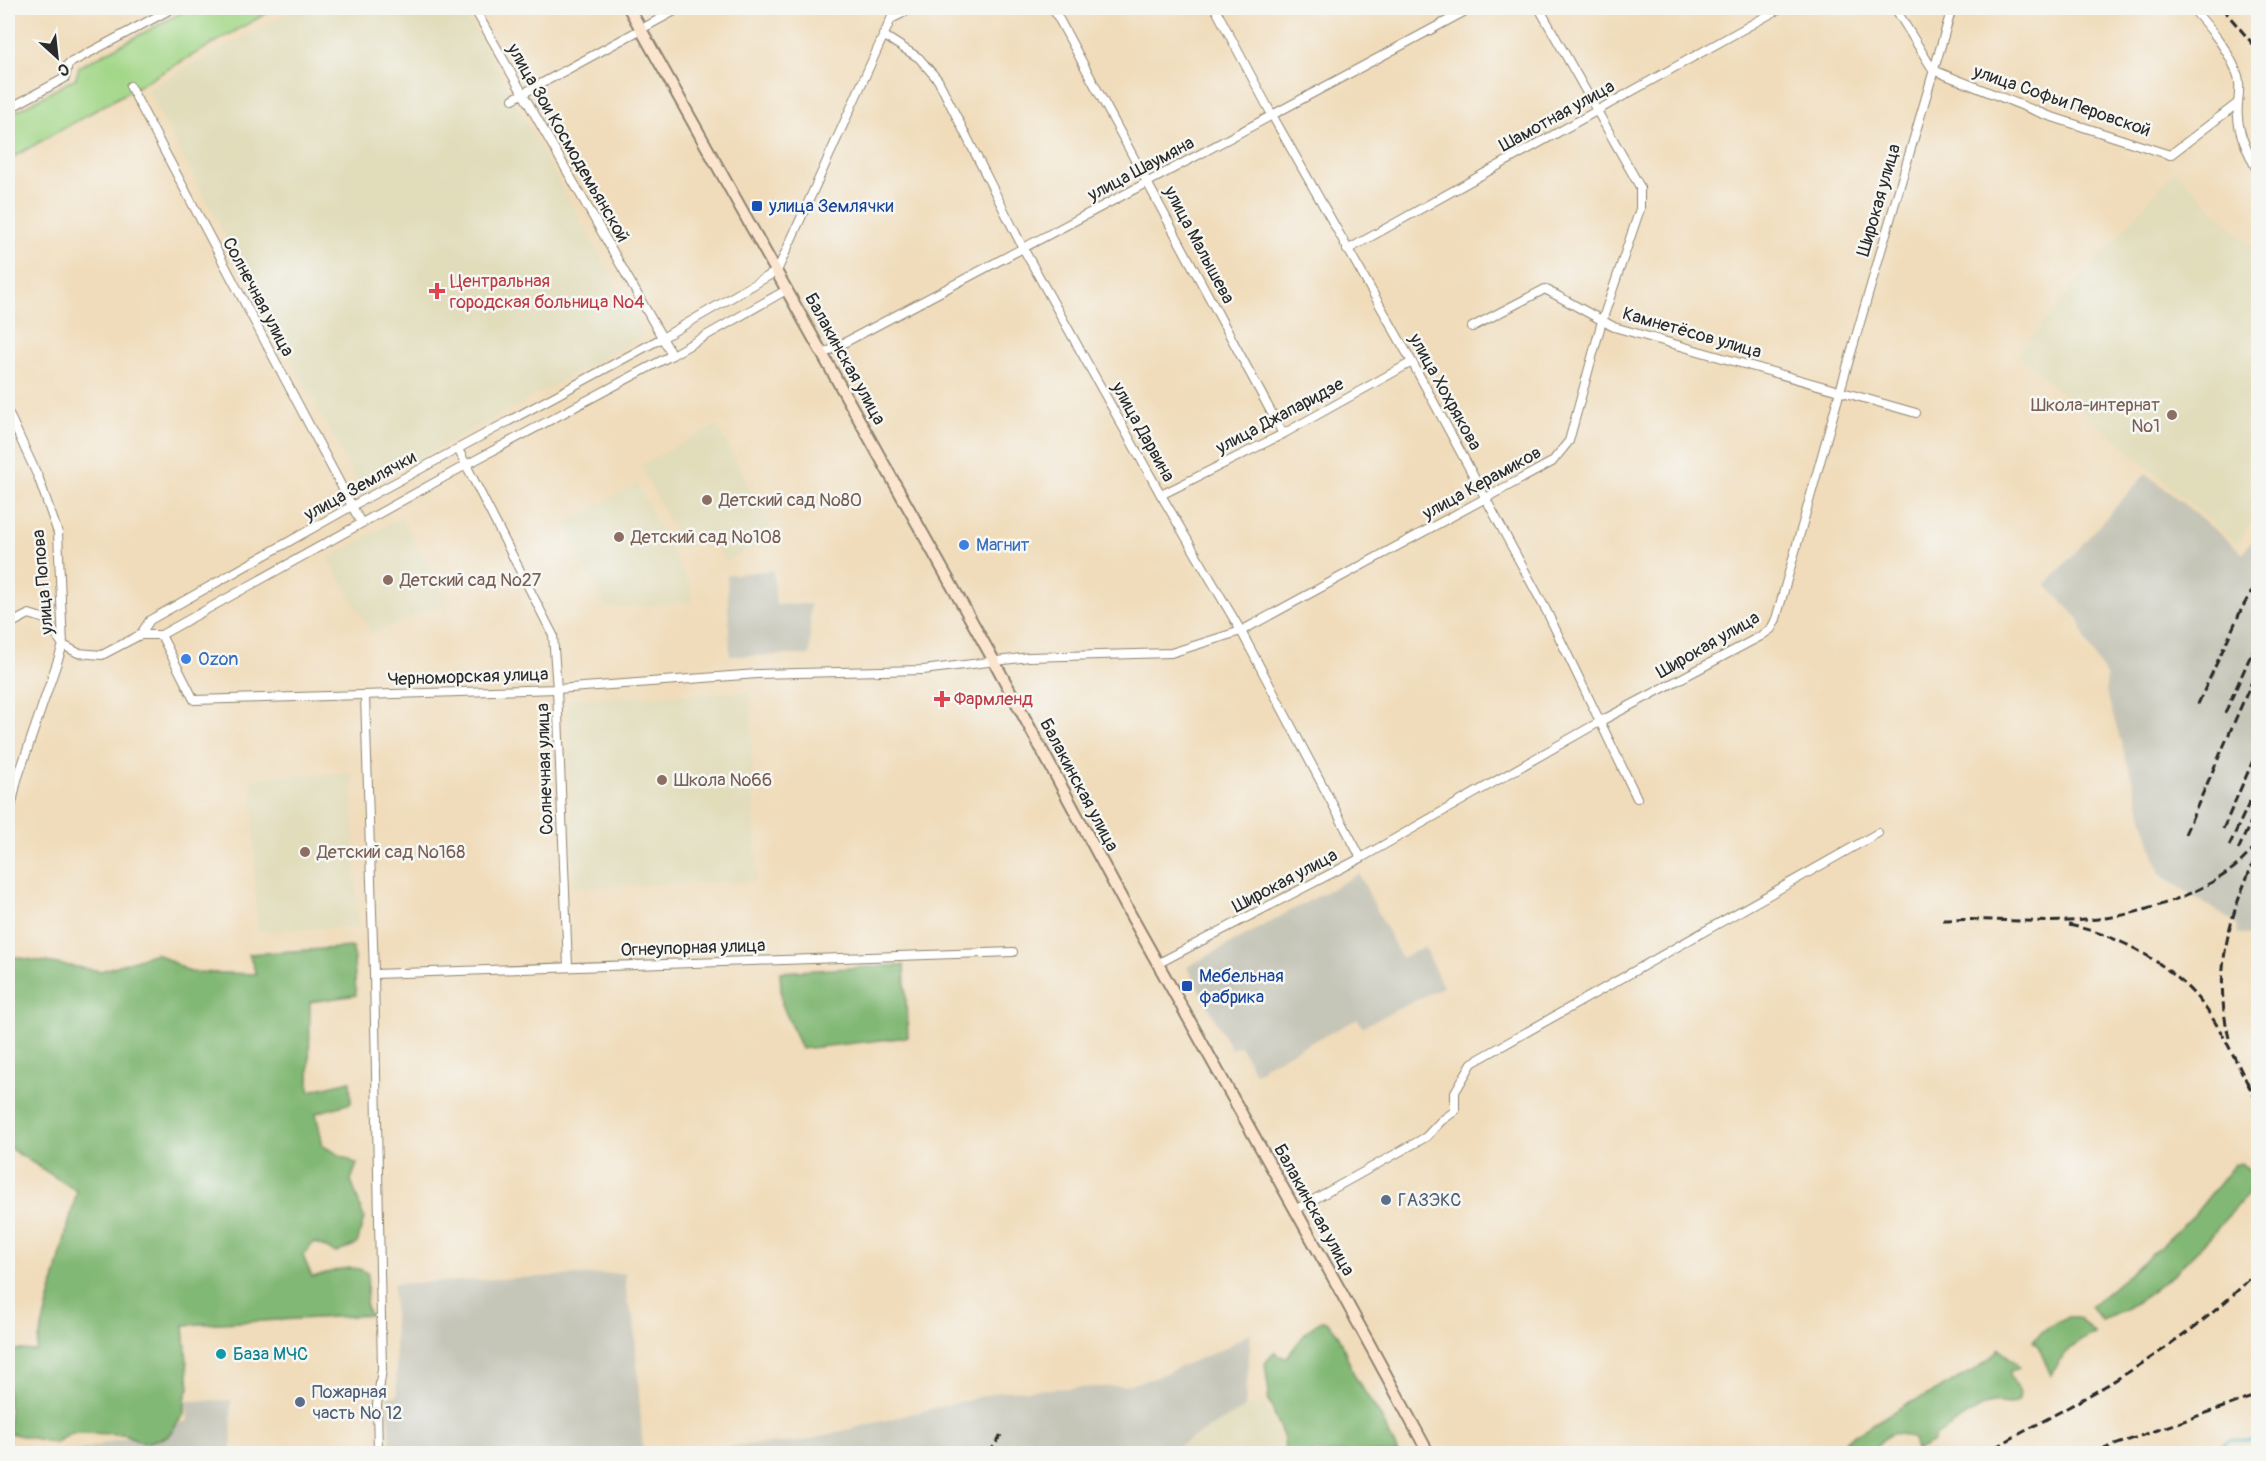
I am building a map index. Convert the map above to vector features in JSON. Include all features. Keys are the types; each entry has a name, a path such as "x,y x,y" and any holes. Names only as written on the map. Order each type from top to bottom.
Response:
{"main road":[{"name":"Балакинская улица","path":"629,8 994,661 1157,964 1429,1454"}],"street":[{"path":"8,109 65,78 68,64 173,8"},
{"name":"улица Зои Космодемьянской","path":"474,8 672,355"},
{"path":"513,99 680,8"},
{"path":"777,271 896,8"},
{"path":"891,19 913,8"},
{"name":"улица Малышева","path":"1053,8 1283,434"},
{"name":"улица Хохрякова","path":"1215,8 1272,115 1487,499 1547,612 1637,798"},
{"name":"улица Шаумяна","path":"823,354 1471,8"},
{"name":"улица Керамиков","path":"994,661 1029,657 1171,652 1241,632 1552,462 1569,441 1602,321 1640,209 1640,187 1539,8"},
{"name":"Шамотная улица","path":"1347,250 1781,8"},
{"path":"1895,8 1933,70"},
{"name":"Широкая улица","path":"1157,964 1361,858 1601,721 1771,629 1776,619 1839,391 1952,8"},
{"path":"2192,8 2221,45 2233,65 2240,87 2239,127 2259,173"},
{"name":"улица Дарвина","path":"884,35 919,58 938,80 1023,248 1161,495 1241,632 1361,858"},
{"name":"улица Софьи Перовской","path":"1933,70 2046,115 2170,155 2238,103"},
{"name":"Солнечная улица","path":"130,86 361,523"},
{"name":"улица Землячки","path":"140,635 150,620 662,338 777,271"},
{"name":"улица Землячки","path":"161,635 788,289"},
{"name":"Камнетёсов улица","path":"1472,327 1545,289 1614,327 1916,412"},
{"name":"улица Джапаридзе","path":"1161,495 1283,434 1412,362"},
{"name":"улица Попова","path":"8,412 39,479 58,533 63,645 17,780 8,821"},
{"name":"Солнечная улица","path":"458,449 553,635 568,967"},
{"path":"8,626 29,614 45,619 63,645 78,653 102,655 140,635 161,635"},
{"name":"Черноморская улица","path":"161,635 194,700 557,689 758,674 923,670 994,661"},
{"path":"365,696 374,974 382,1369 377,1405 378,1454"},
{"path":"1295,1210 1426,1137 1441,1121 1455,1112 1455,1092 1472,1063 1878,833"},
{"name":"Огнеупорная улица","path":"374,974 1013,952"}],"shaded area":[{"name":"Центральная городская больница №4","path":"297,8 463,8 644,336 361,490 147,89"},
{"name":"Школа-интернат №1","path":"2175,170 2258,254 2258,514 2237,544 2017,354"},
{"name":"Детский сад №80","path":"717,425 775,535 725,562 710,534 683,548 640,465"},
{"path":"2146,473 2243,553 2258,532 2258,938 2237,933 2236,924 2160,874 2106,691 2106,676 2086,641 2079,619 2046,585"},
{"name":"Детский сад №108","path":"637,484 690,585 693,602 607,609 576,552 580,550 566,523"},
{"name":"Детский сад №27","path":"401,517 447,602 372,634 328,558"},
{"path":"773,570 776,605 810,604 810,655 730,656 727,575"},
{"name":"Школа №66","path":"750,692 757,881 574,888 568,699"},
{"name":"Детский сад №168","path":"352,773 358,927 257,931 252,777"},
{"path":"1359,874 1401,958 1424,947 1443,987 1362,1027 1358,1019 1262,1067 1263,1070 1255,1073 1240,1046 1231,1049 1187,967"},
{"path":"625,1273 627,1302 634,1319 643,1453 390,1453 388,1397 397,1396 393,1284"},
{"path":"1251,1332 1245,1408 1166,1453 655,1453 798,1442 1003,1391 1123,1386 1151,1379 1223,1349"},
{"path":"231,1400 232,1453 66,1454 188,1421 187,1401"},
{"path":"1264,1402 1280,1441 1278,1446 1282,1453 1166,1454 1245,1408"}],"green space":[{"path":"190,8 276,8 8,160 8,116 76,78 79,67"},
{"path":"353,947 356,995 310,1002 309,1091 350,1081 351,1103 316,1113 323,1146 357,1164 351,1180 364,1218 357,1244 336,1253 314,1242 303,1256 312,1277 348,1268 362,1270 368,1274 366,1308 371,1315 184,1325 189,1388 185,1399 185,1413 167,1437 144,1443 124,1434 71,1433 55,1443 8,1433 10,1407 8,1406 8,1349 36,1351 77,1191 8,1147 8,956 101,971 156,953 190,972 256,974 249,954"},
{"path":"904,965 908,1037 801,1049 782,1004 780,972"},
{"path":"2241,1163 2248,1169 2251,1176 2250,1192 2183,1265 2164,1282 2124,1310 2102,1320 2091,1306 2156,1251 2194,1215 2234,1165"},
{"path":"2067,1317 2078,1317 2095,1334 2069,1350 2058,1362 2051,1375 2038,1346 2033,1341 2053,1324"},
{"path":"1321,1321 1327,1321 1339,1336 1355,1377 1380,1415 1398,1453 1285,1453 1284,1439 1268,1398 1265,1363 1275,1352 1278,1356 1287,1357 1308,1330"},
{"path":"1999,1348 2020,1368 2010,1371 2009,1375 2020,1393 2015,1403 1992,1403 1981,1407 1935,1436 1933,1442 1916,1451 1913,1439 1905,1435 1893,1434 1884,1438 1870,1453 1825,1453 1906,1404 1972,1371 1988,1360"}],"waterway":[{"path":"2202,1454 2230,1440 2258,1441"}],"railway":[{"path":"2222,8 2258,50"},
{"path":"2198,704 2242,608 2258,581"},
{"path":"2225,713 2258,639"},
{"path":"2185,834 2258,668"},
{"path":"2257,710 2258,706"},
{"path":"2223,829 2258,749"},
{"path":"2229,846 2258,784"},
{"path":"2238,850 2258,806"},
{"path":"1943,920 2067,921 2099,919 2141,911 2182,897 2213,882 2238,864 2258,841"},
{"path":"2229,1038 2222,989 2223,965 2232,920 2258,852"},
{"path":"2069,925 2090,930 2131,947 2168,970 2185,985 2213,1019 2250,1088"},
{"path":"2247,1082 2258,1104"},
{"path":"1983,1454 2093,1393 2163,1350 2228,1299 2258,1270"},
{"path":"2089,1454 2258,1395"},
{"path":"989,1454 1001,1435"}],"place":[{"name":"улица Землячки","path":"757,206"},
{"name":"Центральная городская больница №4","path":"437,291"},
{"name":"Школа-интернат №1","path":"2172,415"},
{"name":"Детский сад №80","path":"707,500"},
{"name":"Детский сад №108","path":"619,537"},
{"name":"Магнит","path":"964,545"},
{"name":"Детский сад №27","path":"388,580"},
{"name":"Ozon","path":"186,659"},
{"name":"Фармленд","path":"942,699"},
{"name":"Школа №66","path":"662,780"},
{"name":"Детский сад №168","path":"305,852"},
{"name":"Мебельная фабрика","path":"1187,986"},
{"name":"ГАЗЭКС","path":"1386,1200"},
{"name":"База МЧС","path":"221,1354"},
{"name":"Пожарная часть № 12","path":"300,1402"}]}
